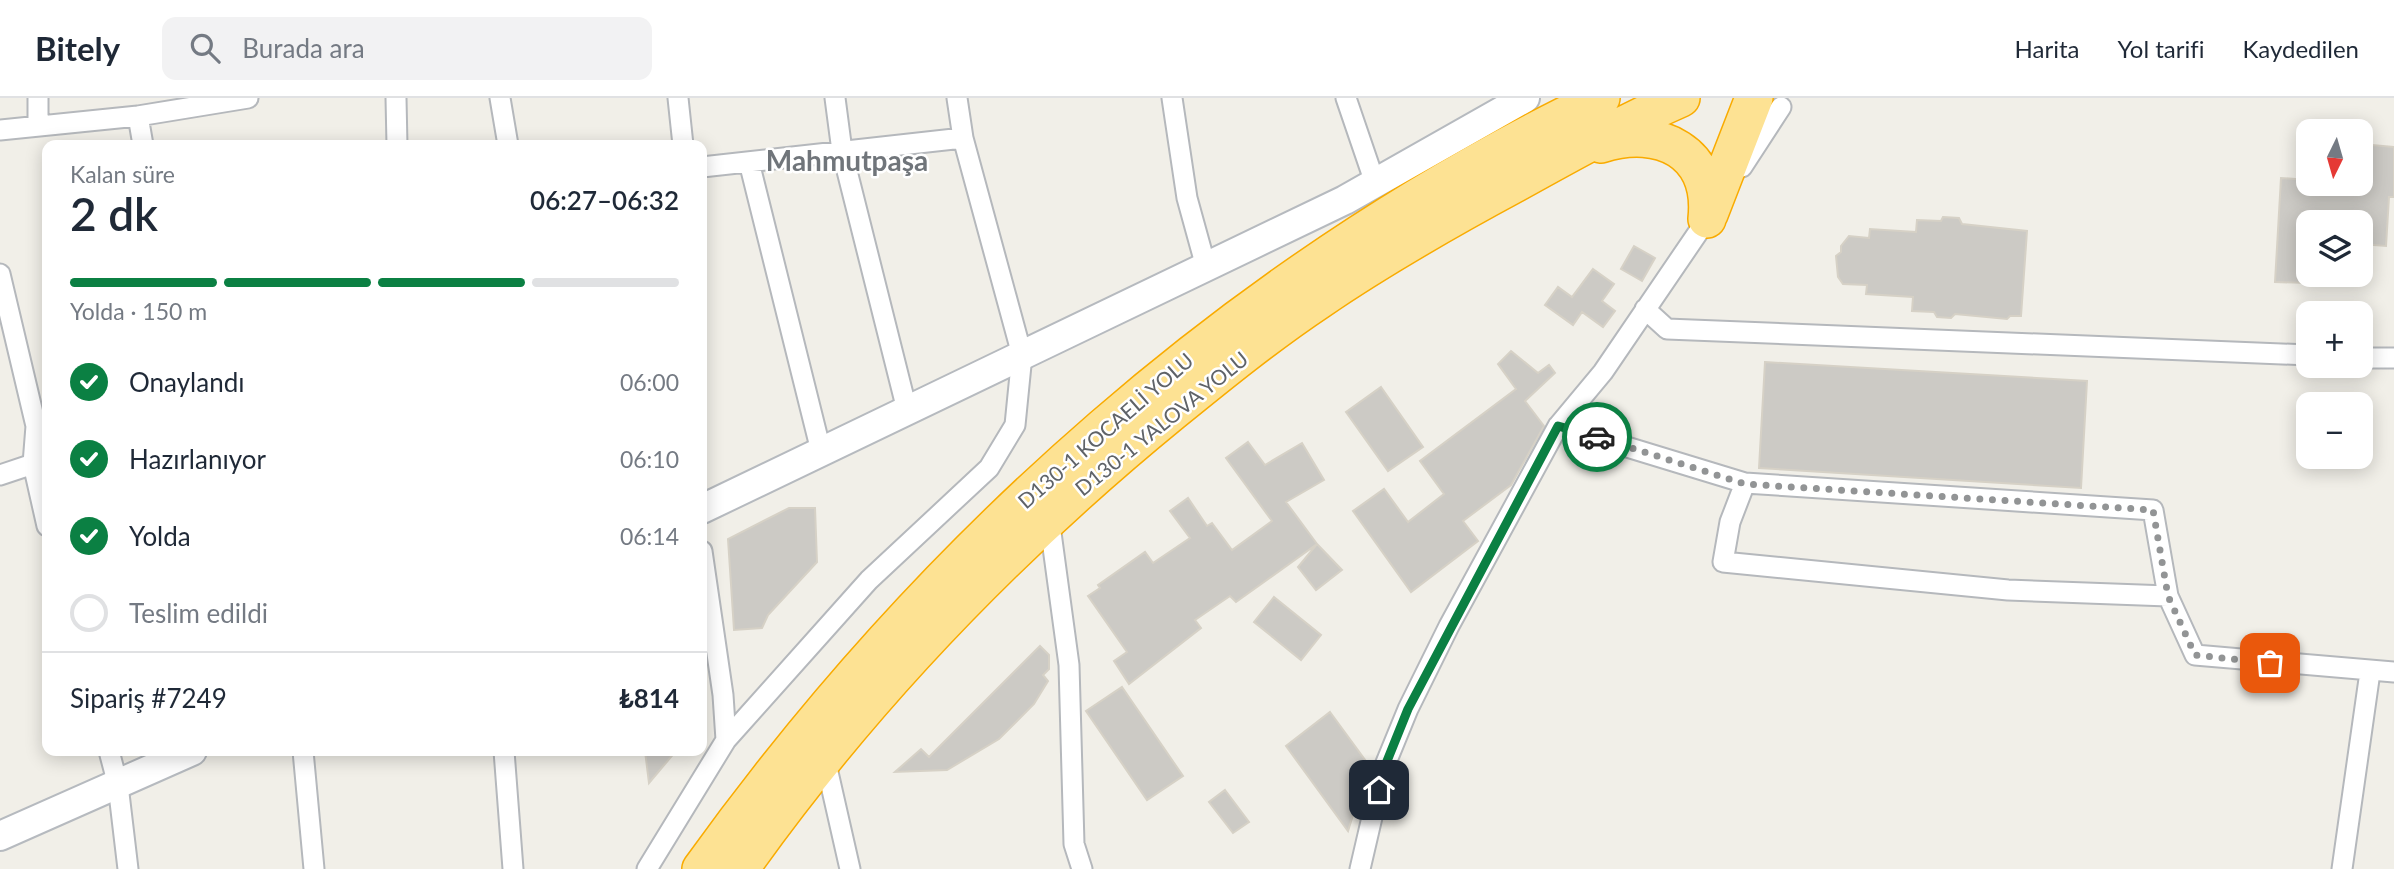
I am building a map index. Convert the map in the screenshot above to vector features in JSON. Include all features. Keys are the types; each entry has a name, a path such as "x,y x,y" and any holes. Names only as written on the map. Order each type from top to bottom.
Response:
{"highway":[{"name":"D130-1 KOCAELİ YOLU","path":"701,869 751,801 865,660 1032,492 1138,397 1270,297 1355,239 1523,137 1601,98"},
{"name":"D130-1 YALOVA YOLU","path":"740,869 825,759 919,647 1049,517 1121,454 1282,325 1403,247 1564,156 1681,98"},
{"path":"1707,219 1767,103"},
{"path":"1564,156 1613,140 1636,139 1678,147 1693,160 1708,187 1707,219"}],"main road":[{"path":"707,507 1375,183 1525,98"},
{"path":"0,836 181,756"}],"street":[{"path":"38,98 38,124"},
{"path":"0,130 38,124 138,116 248,98"},
{"path":"396,98 397,140"},
{"path":"500,98 507,140"},
{"path":"678,98 682,140"},
{"path":"835,98 842,151 907,410"},
{"path":"648,869 726,740 869,580 989,468 1015,425 1022,355 963,138 957,98"},
{"path":"1172,98 1187,198 1206,267"},
{"path":"1346,98 1375,183"},
{"path":"138,116 142,140"},
{"path":"707,166 963,138"},
{"path":"749,162 821,451"},
{"path":"1360,869 1383,771 1408,709 1558,426 1603,372 1707,219"},
{"path":"0,274 21,375 41,424 33,464 42,504"},
{"path":"1644,309 1667,329 2296,355"},
{"path":"2373,358 2394,358"},
{"path":"1558,426 1745,484 2153,510 2168,596 2195,655 2394,672"},
{"path":"0,475 33,464"},
{"path":"1745,484 1730,522 1723,562 2008,590 2168,596"},
{"path":"1049,517 1069,665 1074,844 1082,869"},
{"path":"707,585 723,695 726,740"},
{"path":"2342,869 2370,671"},
{"path":"110,756 118,785 128,869"},
{"path":"303,756 314,869"},
{"path":"504,756 513,869"},
{"path":"825,759 850,869"}],"building":[{"path":"2373,145 2394,147 2394,197 2389,197 2386,246 2373,245 2373,210 2296,210 2296,283 2275,282 2281,178 2296,179 2296,196 2373,196"},
{"path":"1943,217 1959,218 1962,224 2027,231 2021,316 2010,316 2007,319 1955,314 1951,318 1937,317 1934,312 1912,311 1913,297 1866,294 1867,285 1843,284 1838,277 1836,256 1849,236 1869,238 1870,229 1916,232 1917,220 1941,221"},
{"path":"1634,246 1655,258 1642,281 1621,269"},
{"path":"1593,269 1614,284 1602,301 1615,311 1603,327 1582,312 1573,325 1545,305 1558,287 1572,297"},
{"path":"1511,351 1538,373 1549,365 1555,373 1525,401 1544,426 1511,485 1463,521 1478,541 1411,592 1353,511 1384,489 1408,522 1444,494 1420,461 1516,389 1498,364"},
{"path":"1765,362 2087,381 2081,488 1759,468"},
{"path":"1381,387 1423,447 1388,471 1346,412"},
{"path":"1248,442 1265,465 1302,443 1324,480 1286,502 1317,544 1236,602 1230,596 1195,620 1201,628 1129,684 1114,661 1127,652 1088,596 1100,588 1098,585 1145,552 1153,563 1190,538 1170,511 1188,498 1207,526 1212,523 1232,550 1272,521 1226,458"},
{"path":"789,508 815,508 817,562 768,615 762,628 734,630 728,539"},
{"path":"1317,544 1342,570 1316,590 1298,567"},
{"path":"1274,597 1321,635 1301,660 1254,622"},
{"path":"1040,646 1049,655 1049,669 1043,675 1048,681 1034,704 999,739 947,770 895,772 921,749 929,757"},
{"path":"1122,687 1183,776 1147,800 1086,711"},
{"path":"1330,712 1371,768 1364,780 1348,831 1286,746"},
{"path":"646,756 672,756 649,783"},
{"path":"1225,790 1249,822 1233,833 1209,802"}],"way so far":[{"path":"1597,437 1745,484 2153,510 2168,596 2182,634 2195,655 2270,663"}],"district":[{"name":"Mahmutpaşa","path":"847,160"}],"route":[{"path":"1379,790 1383,771 1408,709 1449,626 1558,426 1597,437"}]}
